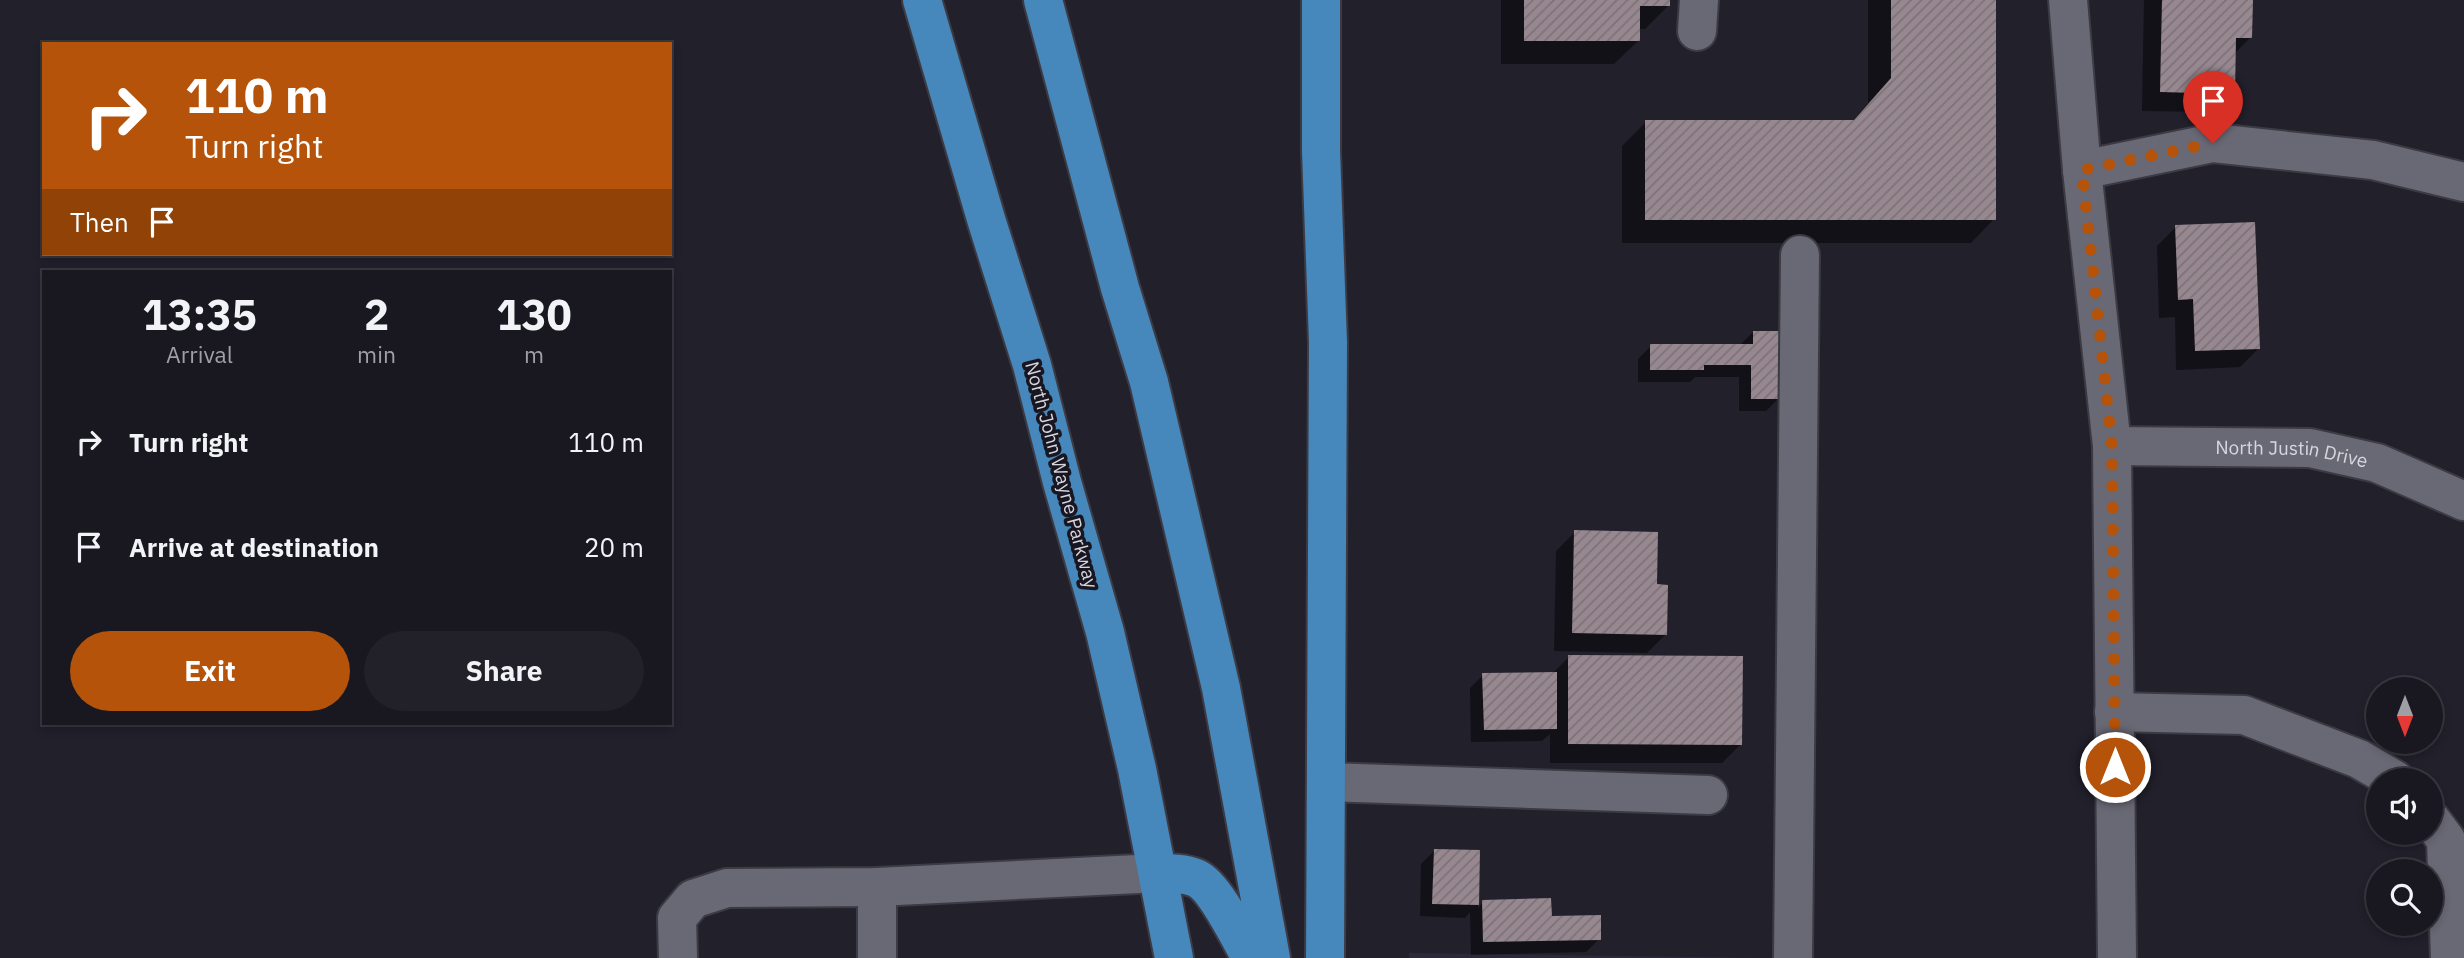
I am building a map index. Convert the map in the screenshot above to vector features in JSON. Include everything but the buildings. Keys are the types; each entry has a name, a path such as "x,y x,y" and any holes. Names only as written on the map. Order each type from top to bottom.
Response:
{"highway":[{"name":"North John Wayne Parkway","path":"922,0 1032,365 1087,567 1137,769 1174,958"},
{"path":"1042,0 1120,288 1149,382 1222,688 1271,958"},
{"path":"1321,0 1321,151 1328,343 1325,958"},
{"path":"1158,873 1180,873 1199,878 1218,900 1251,958"}],"street":[{"path":"2068,0 2082,170 2112,446 2117,958"},
{"path":"2082,170 2213,143 2373,160 2464,182"},
{"path":"1793,958 1800,255"},
{"name":"North Justin Drive","path":"2112,446 2310,448 2377,463 2464,502"},
{"path":"2114,712 2244,715 2359,759 2374,768"},
{"path":"1327,782 1708,795"},
{"path":"2443,836 2446,840 2450,958"},
{"path":"678,958 677,918 693,899 727,888 877,887 1158,873"},
{"path":"877,887 877,958"}],"shaded area":[{"path":"1409,953 1766,958 1409,958"}],"route":[{"path":"2115,767 2112,446 2082,170 2213,143"}]}
